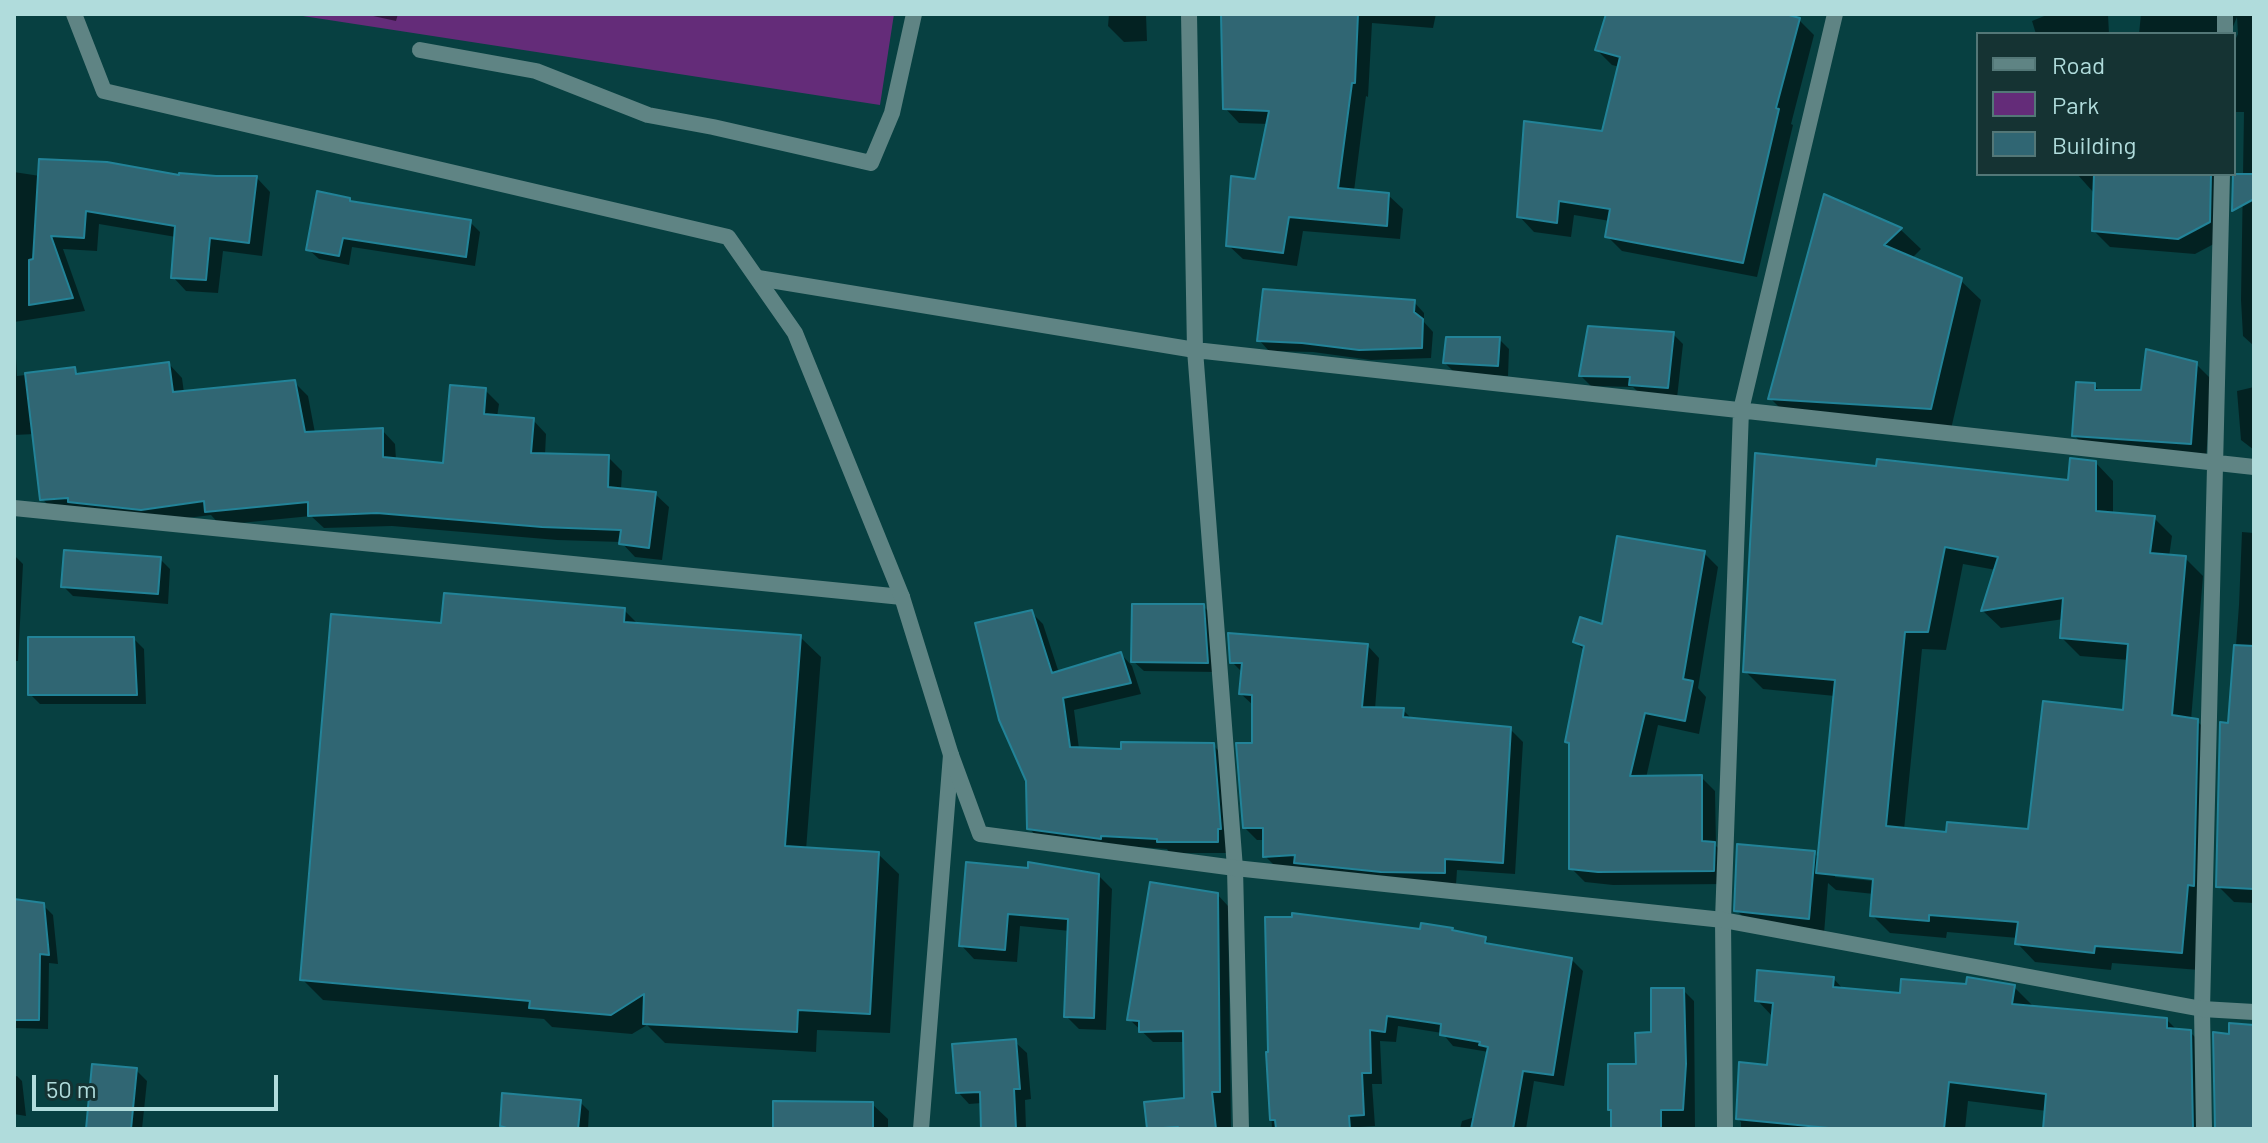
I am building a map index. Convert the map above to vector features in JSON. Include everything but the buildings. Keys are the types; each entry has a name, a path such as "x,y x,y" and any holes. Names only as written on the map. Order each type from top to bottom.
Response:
{"street":[{"path":"65,14 77,22 104,91 728,237 795,333 902,597 951,755 980,834 1235,868 1723,920 2202,1009 2254,1012"},
{"path":"420,50 536,71 648,115 871,163 892,113 914,14"},
{"path":"1189,14 1195,350 1235,868 1241,1129"},
{"path":"1725,1129 1723,920 1741,410 1835,14"},
{"path":"2204,1129 2202,1009 2222,176"},
{"path":"758,278 1195,350 2254,467"},
{"path":"14,508 902,597"},
{"path":"921,1129 951,755"}],"green space":[{"path":"290,14 894,14 880,105"}]}
